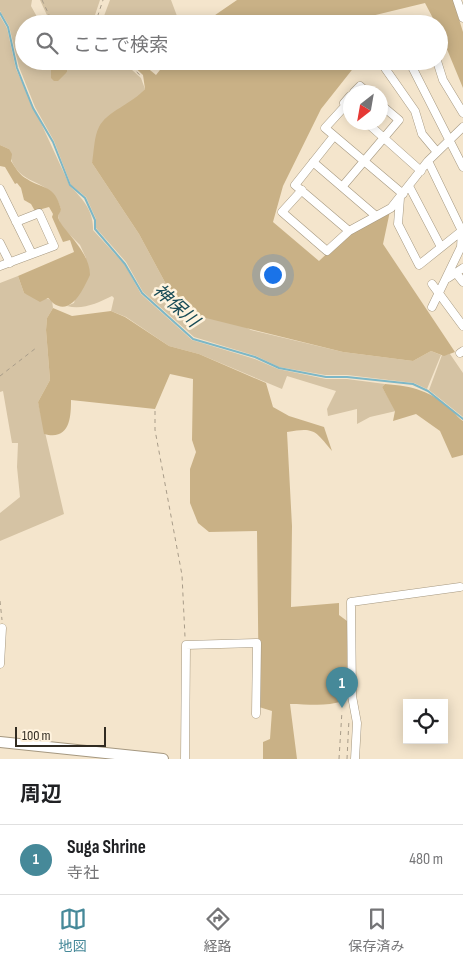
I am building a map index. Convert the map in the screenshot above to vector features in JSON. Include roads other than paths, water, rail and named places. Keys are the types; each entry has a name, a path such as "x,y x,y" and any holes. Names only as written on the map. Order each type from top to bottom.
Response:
{"main road":[{"path":"0,742 164,759"}],"street":[{"path":"457,0 463,18"},
{"path":"386,70 415,111 422,134 438,152"},
{"path":"414,70 463,167"},
{"path":"440,70 443,80 463,113"},
{"path":"342,187 398,120 388,111"},
{"path":"343,112 325,128 401,196"},
{"path":"302,190 282,212 327,251 349,231 391,208 428,161 463,127"},
{"path":"374,130 420,171"},
{"path":"334,136 295,185 349,231"},
{"path":"428,161 462,230 461,247 448,278 432,308"},
{"path":"313,162 376,216"},
{"path":"409,186 441,247"},
{"path":"0,189 32,254"},
{"path":"401,196 398,224 419,265 462,230"},
{"path":"0,266 54,246 38,213 16,222"},
{"path":"0,243 10,263"},
{"path":"448,278 460,270 463,282"},
{"path":"432,284 463,326"},
{"path":"355,759 357,723 352,696 351,602 460,587"},
{"path":"0,664 2,628"},
{"path":"185,759 186,645 257,643 256,714"}],"waterway":[{"name":"神保川","path":"0,13 8,27 15,59"},
{"name":"神保川","path":"18,70 33,108 53,142 70,185 85,198 95,220 95,229 125,264 142,293 193,339 255,357 279,368 326,377 347,377 413,384 428,391 463,419"}],"place":[{"name":"Suga Shrine","path":"342,708"}]}
